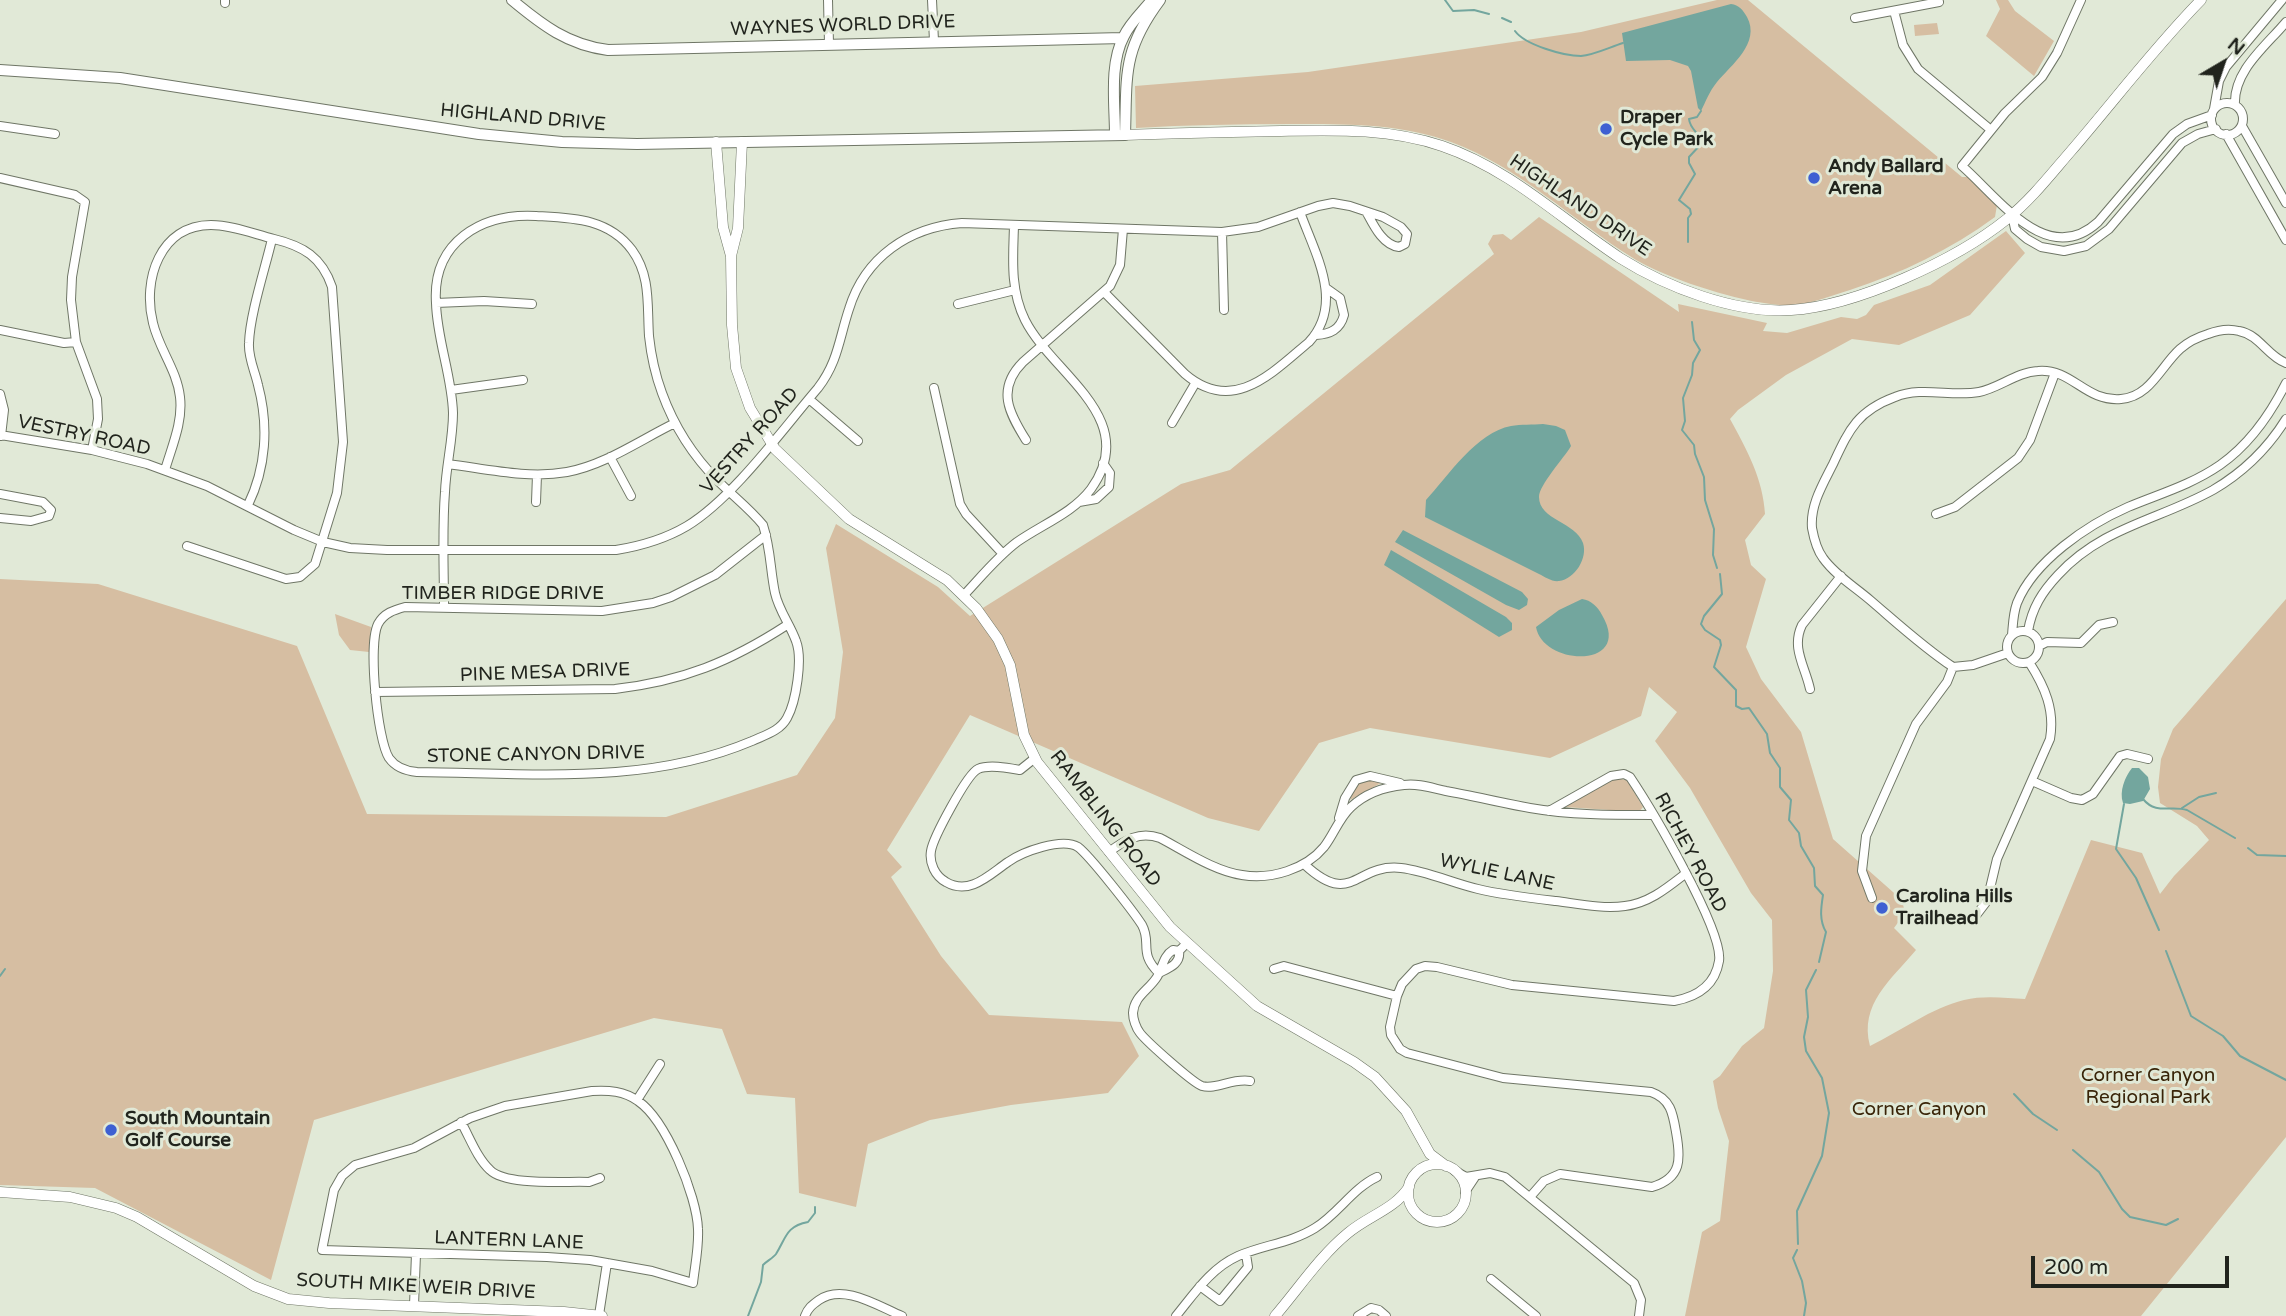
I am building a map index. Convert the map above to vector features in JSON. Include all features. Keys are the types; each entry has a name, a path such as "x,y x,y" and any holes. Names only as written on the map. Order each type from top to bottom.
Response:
{"main road":[{"name":"WAYNES WORLD DRIVE","path":"512,0 547,28 566,39 594,48 616,50 1123,38"},
{"path":"1046,136 1105,127 1110,120 1117,60 1123,38 1152,0"},
{"path":"1122,137 1132,47 1142,25 1160,0"},
{"path":"1123,38 1130,41 1132,47"},
{"name":"HIGHLAND DRIVE","path":"0,70 120,78 311,110 520,139 604,143 1122,137"},
{"path":"1115,91 1122,137"}],"street":[{"path":"828,0 829,44"},
{"path":"932,0 933,41"},
{"path":"2081,0 2049,68 2028,93 2005,113 1962,166 2012,215 2050,237 2065,238 2086,232 2098,222 2173,134 2226,103 2235,104"},
{"name":"HIGHLAND DRIVE","path":"1122,137 1164,140 1198,132 1359,130 1397,134 1465,155 1507,177 1619,257 1651,275 1699,295 1762,309 1788,310 1820,306 1901,280 1960,251 2012,215 2052,173 2201,0"},
{"path":"2216,129 2213,112 2219,81 2226,67 2282,0"},
{"path":"1855,18 1939,2"},
{"path":"1894,11 1903,45 1917,69 1991,130"},
{"path":"2286,22 2241,76 2235,89 2235,104 2243,116 2242,126 2286,203"},
{"path":"0,126 55,134"},
{"path":"2226,134 2235,132 2242,126"},
{"path":"2012,215 2015,229 2041,247 2064,251 2086,246 2109,229 2182,143 2198,134 2216,129 2226,134 2286,240"},
{"name":"RAMBLING ROAD","path":"716,142 723,227 731,256 736,368 750,408 771,443 789,464 849,519 937,574 964,595 982,616 1003,649 1015,682 1031,760 1158,914 1256,1006 1354,1062 1375,1077 1406,1111 1430,1154 1450,1169"},
{"name":"RAMBLING ROAD","path":"731,256 738,228 742,142"},
{"path":"0,178 75,195 84,200 85,210 71,288 72,320 76,342 97,400 98,419 92,450"},
{"name":"VESTRY ROAD","path":"1,435 92,450 164,470 248,505 323,542 363,549 443,551 600,551 632,547 663,538 688,525 729,491 824,380 834,362 849,307 867,272 889,250 916,233 962,223 1222,232 1258,227 1333,203 1383,217 1401,227 1407,234 1405,244 1396,248 1388,243 1367,213"},
{"path":"1104,292 1196,382 1226,391 1249,387 1262,380 1316,335 1326,311 1326,288 1300,212"},
{"name":"STONE CANYON DRIVE","path":"375,692 388,756 397,766 408,771 612,774 655,769 692,762 730,750 776,730 783,725 789,714 799,660 796,639 775,596 771,549 763,525 699,460 675,423 660,389 653,364 647,284 641,265 631,248 617,235 591,221 523,215 495,218 463,236 444,262 436,285 436,303 451,390 453,424 444,498 444,608"},
{"path":"164,470 178,427 181,401 176,377 157,336 150,313 150,281 156,261 172,240 186,230 202,226 219,225 298,246 312,255 324,268 332,287 343,442 337,493 323,542 312,568 305,575 291,579 187,546"},
{"path":"964,595 1020,540 1079,502 1093,486 1103,463 1104,437 1095,407 1042,346 1025,321 1015,290 1014,226"},
{"path":"1026,440 1011,414 1008,389 1019,367 1104,292 1114,279 1120,265 1123,229"},
{"path":"1222,232 1224,310"},
{"path":"248,505 260,477 265,440 262,401 249,343 272,239"},
{"path":"1316,335 1337,329 1344,315 1340,298 1326,288"},
{"path":"958,304 1015,290"},
{"path":"436,303 484,301 532,304"},
{"path":"0,330 64,343 76,342"},
{"path":"2008,653 1973,665 1953,667 1840,576 1822,557 1812,529 1813,510 1846,436 1861,415 1878,404 1906,393 1973,393 2038,370 2074,381 2097,396 2107,399 2126,398 2134,396 2151,384 2183,346 2224,330 2250,334 2275,358 2286,363"},
{"path":"1936,514 1955,508 2018,458 2033,433 2055,373"},
{"path":"451,390 523,380"},
{"path":"1172,423 1196,382"},
{"path":"2012,635 2028,631 2035,636 2039,646 2037,656 2029,662 2019,663 2008,653 2007,643 2012,635 2014,614 2022,592 2056,553 2106,517 2185,485 2222,464 2258,430 2286,383"},
{"path":"934,388 960,504 1003,554"},
{"path":"0,394 4,410 1,435"},
{"path":"809,398 858,441"},
{"path":"2028,631 2038,599 2067,565 2111,534 2197,498 2230,479 2263,449 2286,419"},
{"path":"448,464 537,475 575,470 610,457 675,423"},
{"path":"610,457 631,496"},
{"path":"1079,502 1096,499 1109,487 1110,473 1103,463"},
{"path":"536,502 537,475"},
{"path":"0,494 43,502 51,510 49,516 36,520 0,519"},
{"name":"TIMBER RIDGE DRIVE","path":"375,692 375,636 377,625 384,615 405,607 602,611 653,603 715,575 766,535"},
{"path":"2056,553 2067,565"},
{"path":"1810,690 1797,650 1798,632 1840,576"},
{"path":"2039,646 2047,642 2081,643 2099,625 2113,622"},
{"name":"PINE MESA DRIVE","path":"375,692 615,690 645,686 710,668 735,657 787,625"},
{"path":"1975,918 1987,901 1997,859 2050,739 2052,716 2046,693 2029,662"},
{"path":"1872,898 1862,871 1866,836 1916,724 1947,682 1953,667"},
{"path":"2032,781 2082,800 2093,794 2120,756 2133,754 2148,759"},
{"path":"1031,760 1028,766 1020,770 990,767 978,769 967,778 930,852 932,866 945,882 957,886 978,883 1010,860 1056,844 1074,845 1093,864 1143,926 1146,956 1158,973"},
{"name":"RICHEY ROAD","path":"1397,996 1406,978 1425,967 1437,967 1512,985 1674,1000 1702,992 1709,984 1719,960 1719,946 1704,908 1630,777 1624,774 1611,776 1549,811"},
{"path":"1338,823 1351,785 1360,777 1370,776 1549,811 1652,815"},
{"path":"1109,852 1129,838 1149,835 1223,870 1241,875 1262,876 1295,869 1324,847 1349,808 1366,795 1382,788 1407,784"},
{"name":"WYLIE LANE","path":"1304,864 1326,881 1336,884 1354,882 1384,868 1399,868 1479,889 1597,907 1626,906 1642,902 1660,894 1685,874"},
{"path":"1179,951 1187,943"},
{"path":"1179,951 1173,950 1137,999 1133,1012 1140,1033 1199,1085 1212,1087 1238,1079 1250,1081"},
{"path":"1158,973 1172,967 1180,957 1179,951"},
{"path":"1165,960 1172,967"},
{"path":"1274,969 1284,966 1397,996 1390,1027 1391,1035 1400,1049 1407,1053 1503,1078 1651,1092 1660,1095 1669,1105 1680,1161 1671,1177 1661,1184 1652,1186 1560,1174 1544,1181 1530,1197"},
{"path":"600,1178 589,1182 498,1176 483,1162 461,1122 505,1106 592,1091 616,1091 637,1100 660,1064"},
{"name":"LANTERN LANE","path":"461,1122 414,1148 363,1161 348,1170 334,1190 322,1250 547,1256 652,1271 693,1283 698,1227 691,1192 658,1120 637,1100"},
{"path":"1420,1170 1425,1156 1424,1143"},
{"path":"1275,1316 1340,1240 1401,1198 1413,1177 1430,1166 1450,1169 1462,1176 1475,1177 1490,1173 1501,1175 1634,1283 1641,1300 1639,1316"},
{"path":"1450,1169 1461,1178 1465,1192"},
{"path":"1176,1316 1216,1269 1240,1255 1297,1238 1315,1228 1332,1216 1366,1182 1377,1177"},
{"path":"1387,1208 1404,1206 1427,1220 1447,1220 1462,1207 1465,1192 1475,1177"},
{"path":"1409,1187 1408,1198 1415,1212"},
{"name":"SOUTH MIKE WEIR DRIVE","path":"0,1192 69,1197 116,1208 144,1221 254,1286 288,1299 601,1315"},
{"path":"414,1305 416,1254"},
{"path":"1200,1286 1220,1301 1248,1267 1245,1254"},
{"path":"601,1315 607,1263"},
{"path":"1490,1279 1536,1316"},
{"path":"805,1316 807,1308 827,1294 845,1293 902,1316"},
{"path":"1358,1316 1368,1309 1379,1310 1386,1316"}],"green space":[{"path":"1717,0 1748,0 1962,177 1969,177 1997,205 1995,217 1925,260 1888,276 1815,301 1777,305 1711,290 1648,266 1610,243 1500,165 1451,142 1431,136 1391,128 1330,124 1136,128 1135,86 1308,72 1581,32"},
{"path":"1996,0 2008,0 2015,11 2054,41 2034,76 1986,36 2000,9"},
{"path":"1937,23 1939,34 1915,36 1914,25"},
{"name":"South Mountain Golf Course","path":"1539,217 1679,312 1678,304 1767,323 1763,331 1787,333 1841,317 1857,319 1866,315 1874,305 1930,285 2006,231 2025,253 1970,315 1899,345 1852,339 1786,375 1738,410 1730,419 1758,477 1765,514 1745,540 1751,565 1766,579 1746,647 1761,679 1801,732 1833,839 1902,900 1905,913 1894,928 1916,950 1888,982 1873,1005 1869,1017 1870,1046 1928,1014 1964,1000 1995,997 2025,999 2091,840 2142,853 2160,894 2209,840 2197,826 2160,803 2158,787 2161,759 2173,729 2286,599 2286,1137 2141,1316 1685,1316 1702,1232 1720,1221 1729,1141 1718,1108 1713,1081 1720,1076 1742,1046 1764,1028 1773,971 1772,920 1751,893 1690,788 1655,741 1677,712 1649,687 1641,716 1550,758 1370,728 1319,743 1259,831 1208,818 970,715 887,850 902,867 891,877 941,956 989,1015 1122,1022 1139,1056 1108,1093 1011,1105 930,1120 868,1144 856,1207 799,1193 795,1098 747,1094 722,1029 654,1018 314,1120 271,1280 95,1188 0,1185 0,579 98,584 297,646 367,814 666,817 797,775 835,718 843,652 826,548 836,524 938,587 970,616 1181,484 1230,470 1494,254 1488,244 1493,235 1503,234 1511,240"},
{"path":"335,614 371,627 369,652 350,650 339,635"},
{"path":"1614,778 1627,780 1643,807 1639,812 1565,807"},
{"path":"1367,779 1381,783 1350,800 1356,784"}],"water":[{"path":"1731,4 1739,7 1745,14 1750,36 1742,53 1714,86 1701,111 1688,66 1670,60 1626,61 1622,33"},
{"path":"1543,424 1565,430 1571,446 1543,486 1539,497 1541,505 1551,516 1579,536 1584,549 1579,567 1570,576 1559,581 1549,579 1425,517 1426,500 1486,437 1515,425"},
{"path":"1403,530 1522,592 1528,599 1527,605 1519,610 1506,605 1395,542"},
{"path":"1391,550 1506,617 1512,623 1512,630 1499,637 1384,565"},
{"path":"1582,599 1594,604 1602,615 1609,633 1606,645 1597,653 1584,656 1568,655 1554,650 1542,640 1536,627 1559,610"},
{"path":"2132,768 2139,768 2148,777 2150,789 2143,801 2123,803 2123,784"}],"waterway":[{"path":"1445,0 1453,11 1474,10 1489,14"},
{"path":"1502,18 1511,22"},
{"path":"1515,31 1536,45 1574,56 1591,54 1623,43"},
{"path":"1688,242 1690,209 1679,200 1695,174 1689,157 1702,143 1689,119 1697,117 1701,111"},
{"path":"1692,322 1694,340 1700,350 1693,363 1692,375 1683,398 1685,421 1682,430 1694,445 1704,477 1705,500 1714,529 1713,555 1717,568"},
{"path":"1720,574 1722,594 1704,616 1701,624 1720,640 1714,667 1736,690 1736,706 1749,708 1767,734 1770,753 1780,768 1780,787 1791,800 1789,820 1799,833 1801,846 1814,868 1815,886 1823,895 1821,918 1826,932 1819,962"},
{"path":"2182,808 2199,797 2216,793"},
{"path":"2143,799 2153,807 2187,810 2235,838"},
{"path":"2124,804 2116,849 2136,878 2159,930"},
{"path":"2248,848 2257,855 2286,856"},
{"path":"2166,951 2191,1016 2223,1036 2240,1056 2286,1080"},
{"path":"0,976 5,969"},
{"path":"1798,1244 1797,1211 1822,1156 1829,1113 1822,1078 1806,1051 1804,1037 1808,1017 1806,990 1816,970"},
{"path":"2014,1094 2033,1114 2057,1130"},
{"path":"2073,1150 2099,1172 2130,1217 2166,1225 2178,1219"},
{"path":"748,1316 761,1282 763,1265 776,1254 795,1226 808,1222 815,1213 815,1207"},
{"path":"1797,1250 1793,1258 1802,1281 1806,1303 1804,1316"}],"place":[{"name":"Draper Cycle Park","path":"1606,129"},
{"name":"Andy Ballard Arena","path":"1814,178"},
{"name":"Carolina Hills Trailhead","path":"1882,908"},
{"name":"South Mountain Golf Course","path":"111,1130"}],"park label":[{"name":"Corner Canyon Regional Park","path":"2148,1087"},
{"name":"Corner Canyon","path":"1919,1110"}]}
